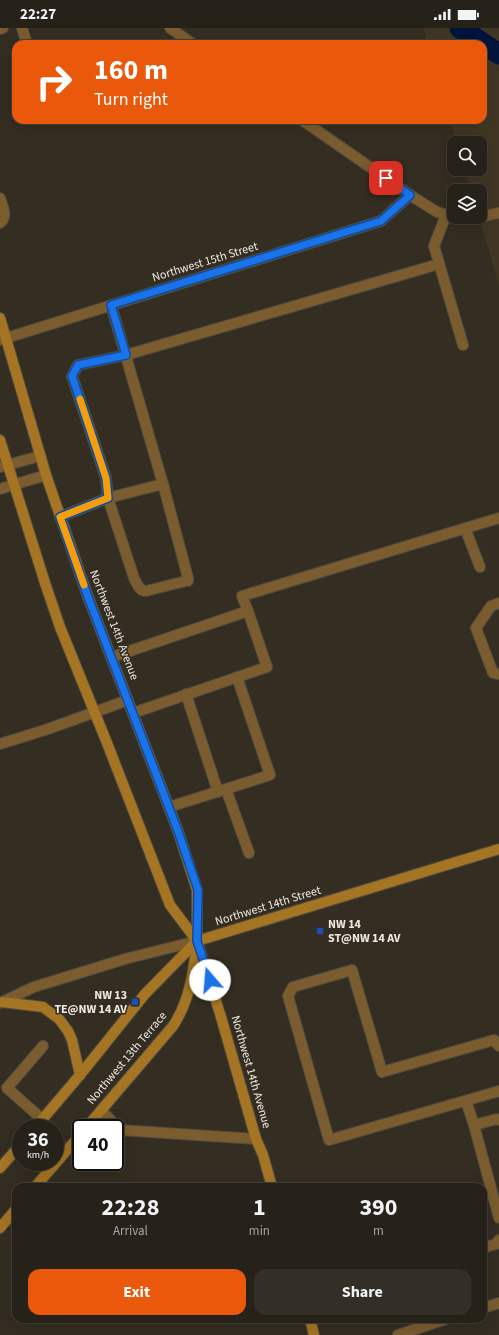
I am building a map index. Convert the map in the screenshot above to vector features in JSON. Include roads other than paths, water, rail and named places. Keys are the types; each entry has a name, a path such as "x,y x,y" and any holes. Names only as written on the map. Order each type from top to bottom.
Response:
{"street":[{"path":"22,28 26,40"},
{"path":"170,28 187,40"},
{"path":"308,124 437,212 453,217 469,219 499,213"},
{"name":"Northwest 15th Street","path":"3,339 381,221 410,195"},
{"path":"0,198 5,214 4,219 0,223"},
{"path":"446,215 434,246 462,345"},
{"path":"111,305 126,355 163,484 188,578 188,581 146,591 139,589 134,578 108,498 106,478 72,376 78,365 126,355 439,264"},
{"name":"Northwest 14th Avenue","path":"0,318 3,339 60,517 88,597 178,831 198,890 197,941"},
{"name":"Northwest 14th Avenue","path":"0,440 4,466 14,485 53,606 170,905 197,941 222,1017 256,1139 263,1155 271,1183"},
{"path":"4,466 40,456"},
{"path":"0,489 46,475"},
{"path":"60,517 108,498 163,484"},
{"path":"133,713 267,667 242,596 499,518"},
{"path":"465,528 480,567"},
{"path":"499,603 491,606 476,628 493,673 499,674"},
{"path":"112,658 248,611"},
{"path":"169,807 270,775 237,677"},
{"path":"186,694 222,790 249,853"},
{"path":"0,744 48,729 128,700"},
{"name":"Northwest 14th Street","path":"1,1003 34,986 125,959 197,941 499,849"},
{"path":"43,1046 7,1088 42,1119 80,1075 145,994 197,941"},
{"name":"Northwest 13th Terrace","path":"94,1119 173,1026 180,1015 191,985 197,941"},
{"path":"499,1046 494,1040 382,1072 352,970 293,987 288,996 329,1140 499,1091"},
{"path":"1,1003 43,1007 59,1019 68,1031 72,1040 80,1075"},
{"path":"466,1101 499,1218"},
{"path":"101,1110 120,1130 256,1139"},
{"path":"474,1126 498,1118"},
{"path":"38,1183 72,1144"},
{"path":"0,1168 12,1154"},
{"path":"0,1228 12,1214"},
{"path":"487,1247 496,1244 499,1240"},
{"path":"487,1307 499,1303"},
{"path":"311,1323 314,1335"},
{"path":"398,1335 434,1323"}],"waterway":[{"path":"460,28 478,40"},
{"path":"487,46 499,54"}],"place":[{"name":"NW 14 ST@NW 14 AV","path":"320,931"},
{"name":"NW 13 TE@NW 14 AV","path":"135,1002"}]}
